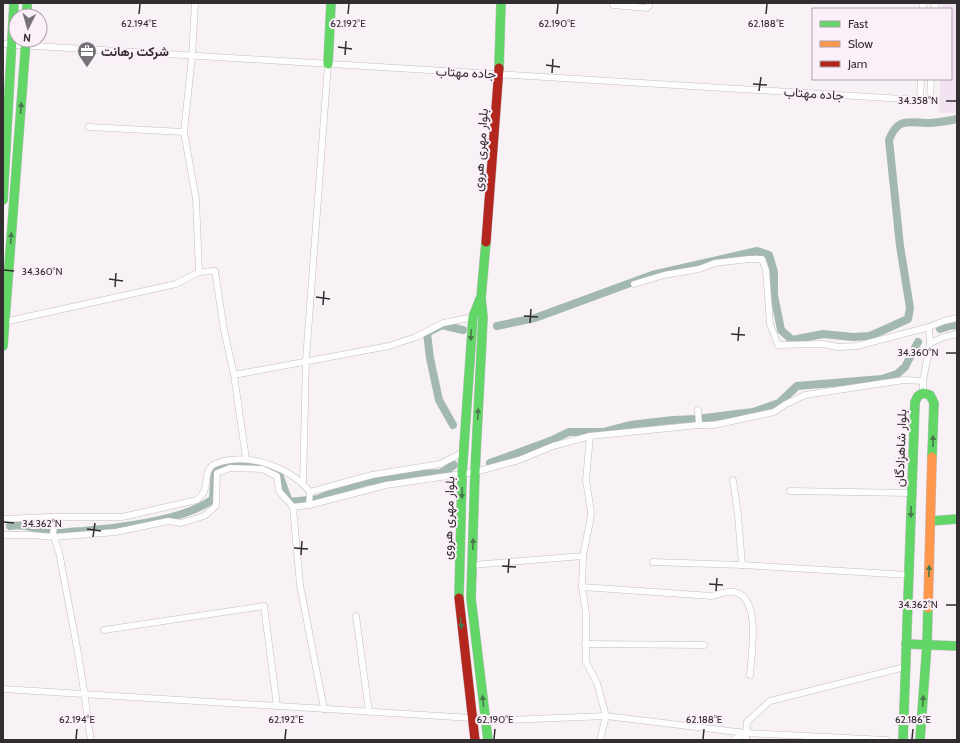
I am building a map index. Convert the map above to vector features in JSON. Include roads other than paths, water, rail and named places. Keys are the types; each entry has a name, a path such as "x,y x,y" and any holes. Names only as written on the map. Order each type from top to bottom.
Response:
{"main road":[{"path":"328,64 331,3"},
{"name":"بلوار مهری هروی","path":"488,740 471,598 475,472 483,317 481,298 498,74 501,3"},
{"path":"3,200 13,48"},
{"path":"3,346 26,48"},
{"name":"بلوار مهری هروی","path":"474,740 459,602 462,475 473,317 481,298"},
{"path":"920,740 927,644 934,403 930,395 923,393"},
{"name":"بلوار شاهزادگان","path":"902,740 915,402 918,396 923,393"},
{"path":"931,521 957,520"},
{"path":"906,644 957,646"}],"street":[{"path":"195,3 192,56 184,132 196,199 198,272"},
{"path":"613,5 647,8 649,3"},
{"name":"جاده مهتاب","path":"48,44 192,56 920,100 930,100 931,80"},
{"path":"303,484 306,360 328,64"},
{"path":"920,100 921,80"},
{"path":"89,127 184,132"},
{"path":"634,284 664,275 698,269 715,263 762,259 766,270 770,324 778,345 823,344 838,347 857,346 957,318"},
{"path":"4,322 176,284 198,272 215,271 224,330 234,374 246,459"},
{"path":"234,374 389,346 416,337 443,323 473,317 483,317"},
{"path":"923,393 923,381 930,343 929,327"},
{"path":"930,343 944,336 957,334"},
{"path":"293,507 309,505 386,485 475,472 519,460 553,446 590,436 699,425 714,425 774,412 786,404 805,395 904,380 923,381"},
{"path":"698,410 699,425"},
{"path":"590,436 586,480 590,521 583,556 582,587 586,613 586,662 597,683 606,716 600,740"},
{"path":"310,492 372,475 440,464 464,452"},
{"path":"3,519 122,517 197,500 204,493 207,472 214,464 230,460 246,459 274,466 303,484 310,492 309,505"},
{"path":"3,535 54,535 116,532 168,521 180,523 204,516 216,506 217,473 230,468 262,469 277,476 279,491 293,507 300,585 324,709"},
{"path":"733,480 738,515 742,564"},
{"path":"790,491 911,493"},
{"path":"51,517 63,572 91,740"},
{"path":"472,565 583,556"},
{"path":"653,562 742,564 909,575"},
{"path":"582,587 712,596 732,592 739,593 751,609 753,622 750,675"},
{"path":"104,630 264,606 277,706"},
{"path":"356,616 369,712"},
{"path":"585,644 704,645"},
{"path":"746,737 747,722 770,701 905,667"},
{"path":"3,689 472,718"},
{"path":"485,722 606,716 746,737 886,740"},
{"path":"733,740 746,737"}],"waterway":[{"path":"497,326 535,318 652,275 757,251 769,255 774,272 774,295 781,330 792,340 823,334 853,337 870,336 908,319 910,308 900,246 889,140 896,127 906,122 931,123 957,119"},
{"path":"453,425 439,400 430,358 427,333 442,325 463,330"},
{"path":"940,329 957,325"},
{"path":"490,463 550,441 569,432 603,432 630,425 753,412 779,403 797,386 882,379 897,374 905,367 918,342"},
{"path":"10,526 16,525 58,533 114,528 169,518 201,506 213,499 215,470 229,464 264,466 279,474 289,502 318,499 366,482 414,474 449,473"},
{"path":"441,473 454,465"}],"place":[{"name":"شرکت رهانت","path":"87,68"}]}
